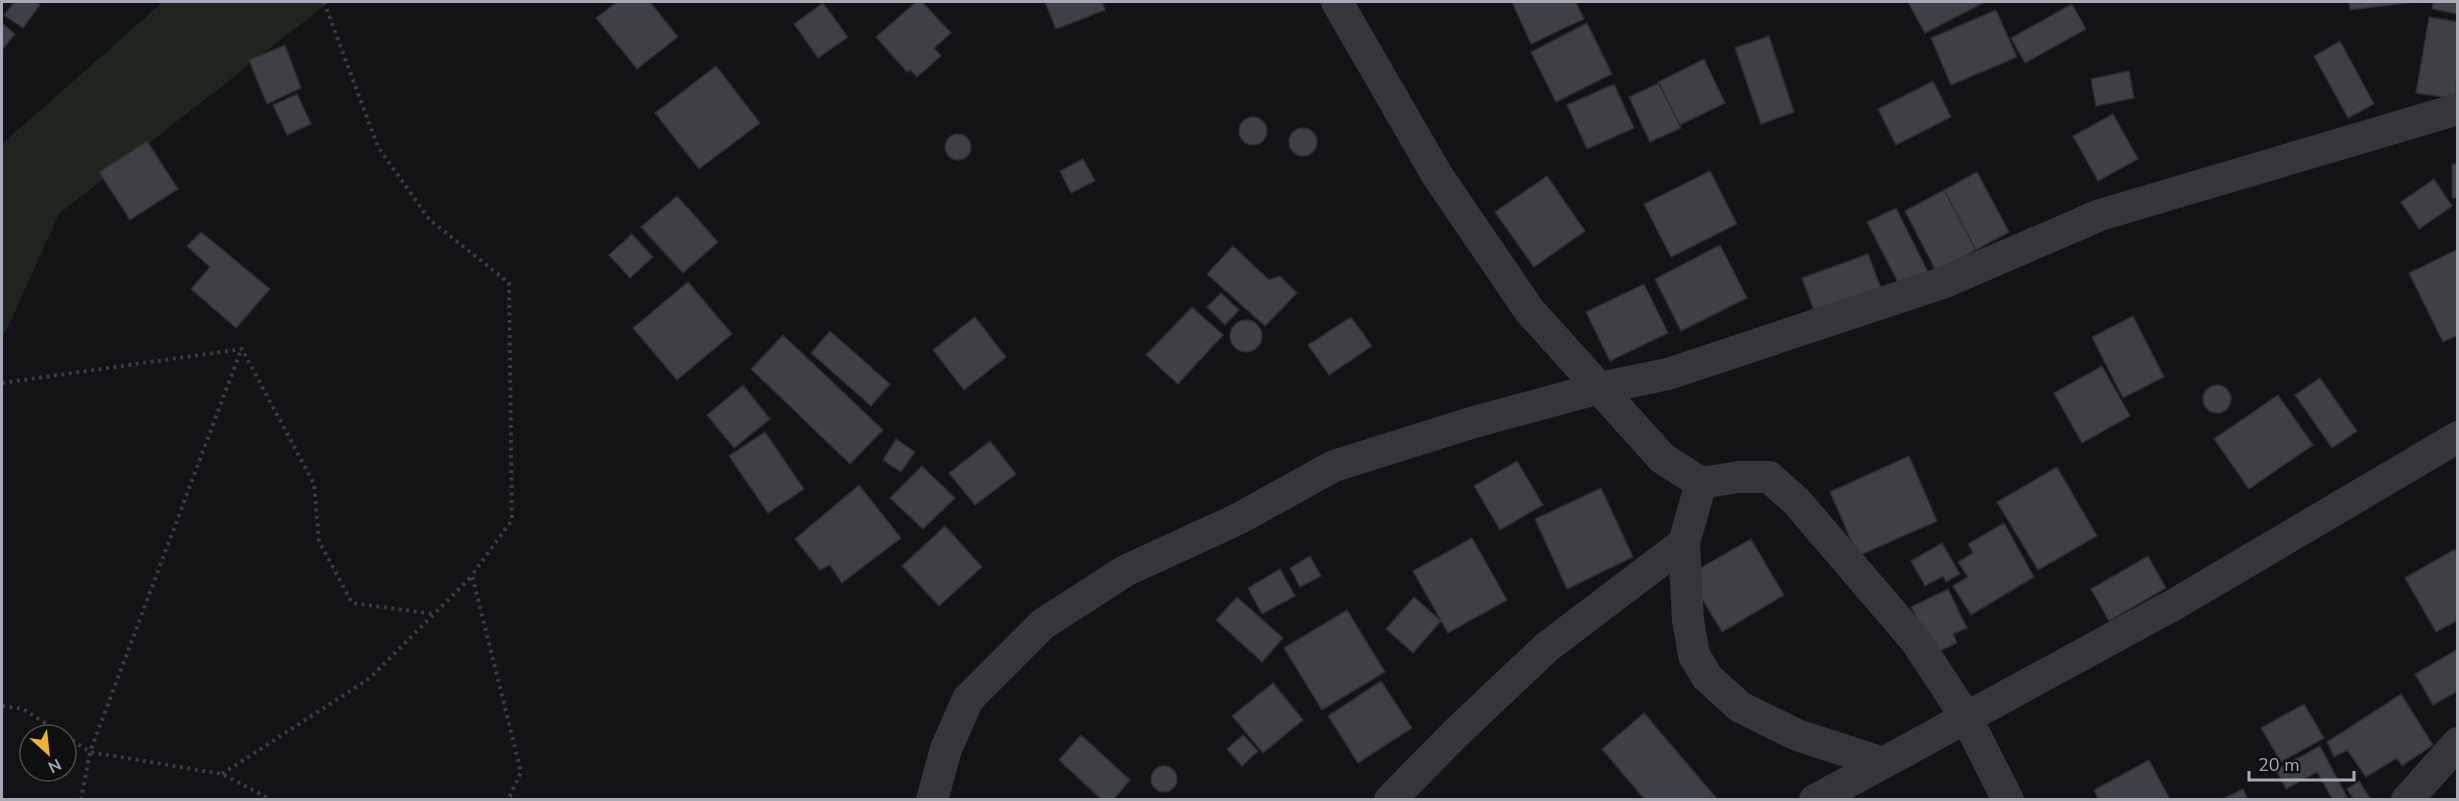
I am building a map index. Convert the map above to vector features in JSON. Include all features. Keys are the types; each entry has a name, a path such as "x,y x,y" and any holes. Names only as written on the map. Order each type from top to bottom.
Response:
{"street":[{"path":"1337,2 1437,175 1529,310 1662,458 1701,483 1739,477 1769,477 1797,502 1916,641 1968,719 2008,800"},
{"path":"932,800 946,749 968,699 1043,624 1125,571 1236,520 1334,466 1474,422 1600,388 1668,374 1945,282 2100,215 2457,109"},
{"path":"1815,800 1880,762 1968,719 2175,604 2457,437"},
{"path":"1701,483 1684,543 1690,632 1694,655 1707,677 1740,707 1797,735 1880,762"},
{"path":"1390,800 1456,732 1547,647 1684,543"},
{"path":"2407,800 2457,743"}],"path":[{"path":"222,774 370,678 472,575 512,520 509,283 429,219 378,147 324,2"},
{"path":"242,349 314,483 319,541 352,603 434,614"},
{"path":"2,383 242,349"},
{"path":"81,800 90,752 242,349"},
{"path":"472,575 521,772 508,800"},
{"path":"2,706 23,709 45,723"},
{"path":"78,744 90,752 222,774 272,800"}],"shaded area":[{"path":"163,2 329,2 59,214 2,336 2,144"}],"building":[{"path":"14,2 36,2 40,5 23,28 4,15"},
{"path":"617,2 650,2 678,37 637,69 596,18"},
{"path":"916,2 922,2 951,33 934,48 941,56 917,77 910,70 907,72 876,37"},
{"path":"1045,2 1102,2 1105,10 1056,29"},
{"path":"1512,2 1576,2 1584,19 1531,44"},
{"path":"1908,2 1985,2 1925,33"},
{"path":"2349,2 2415,2 2350,10"},
{"path":"2433,2 2458,2 2458,14 2432,9"},
{"path":"823,3 848,37 818,58 794,24"},
{"path":"2072,4 2086,29 2025,63 2011,38"},
{"path":"1996,10 2017,57 1951,85 1931,38"},
{"path":"2429,17 2458,22 2456,99 2416,93"},
{"path":"2,23 15,34 2,50"},
{"path":"1587,23 1612,74 1556,102 1531,52"},
{"path":"1769,36 1794,112 1761,124 1735,48"},
{"path":"2340,41 2374,104 2348,118 2314,56"},
{"path":"285,45 301,88 267,104 249,60"},
{"path":"1704,59 1725,103 1680,125 1658,82"},
{"path":"716,66 760,123 699,169 655,113"},
{"path":"2129,71 2134,98 2096,106 2091,79"},
{"path":"1933,81 1951,117 1896,145 1878,109"},
{"path":"1659,83 1681,128 1650,142 1629,97"},
{"path":"1614,84 1634,128 1587,149 1567,105"},
{"path":"297,94 311,124 287,135 273,105"},
{"path":"2113,114 2138,159 2098,181 2073,136"},
{"path":"1253,117 1263,121 1267,131 1263,141 1253,145 1243,141 1239,131 1243,121"},
{"path":"1303,128 1313,132 1317,142 1313,152 1303,156 1293,152 1289,142 1293,132"},
{"path":"958,134 967,138 971,147 967,156 958,160 949,156 945,147 949,138"},
{"path":"147,141 178,189 130,220 99,172"},
{"path":"1083,159 1095,181 1071,193 1060,171"},
{"path":"2452,164 2458,164 2458,198 2452,198"},
{"path":"1710,171 1737,224 1671,257 1644,204"},
{"path":"1977,172 2009,232 1976,250 1944,190"},
{"path":"1547,176 1585,231 1534,267 1495,212"},
{"path":"2434,179 2452,206 2419,229 2401,202"},
{"path":"1944,190 1976,250 1936,271 1905,211"},
{"path":"677,196 718,242 683,273 641,227"},
{"path":"1896,208 1929,274 1901,288 1867,222"},
{"path":"201,232 270,289 236,328 191,289 210,267 187,246"},
{"path":"632,234 653,257 630,278 609,255"},
{"path":"1720,245 1747,298 1681,331 1655,279"},
{"path":"1233,246 1269,280 1280,276 1297,293 1265,326 1207,274"},
{"path":"2458,249 2458,335 2443,342 2409,273"},
{"path":"1868,254 1882,291 1816,316 1802,278"},
{"path":"688,282 732,334 677,380 633,328"},
{"path":"1644,284 1668,333 1610,361 1586,312"},
{"path":"1221,293 1239,310 1225,325 1207,307"},
{"path":"1192,307 1223,335 1178,384 1146,355"},
{"path":"2133,316 2164,377 2123,398 2092,337"},
{"path":"975,317 1006,357 964,390 933,350"},
{"path":"1351,317 1372,346 1329,375 1308,345"},
{"path":"1246,320 1257,325 1262,336 1257,347 1246,352 1235,347 1230,336 1235,325"},
{"path":"830,331 890,384 871,406 811,353"},
{"path":"783,335 883,430 850,464 751,369"},
{"path":"2102,366 2130,416 2082,443 2054,393"},
{"path":"2320,378 2357,431 2332,448 2295,395"},
{"path":"743,385 770,419 734,448 707,415"},
{"path":"2217,385 2227,389 2231,399 2227,409 2217,413 2207,409 2203,399 2207,389"},
{"path":"2278,395 2313,445 2249,489 2214,439"},
{"path":"765,432 804,489 768,513 729,456"},
{"path":"896,439 915,452 901,472 883,460"},
{"path":"990,441 1016,474 975,505 949,473"},
{"path":"1909,456 1937,521 1858,556 1830,492"},
{"path":"1517,461 1543,505 1500,530 1474,486"},
{"path":"922,466 955,498 923,529 890,498"},
{"path":"2057,467 2097,536 2038,570 1997,502"},
{"path":"859,485 901,538 842,583 830,565 820,570 795,539"},
{"path":"1601,488 1633,557 1567,589 1535,519"},
{"path":"2004,523 2034,577 1971,615 1953,586 1968,577 1958,562 1973,553 1968,544"},
{"path":"945,526 982,567 939,606 902,566"},
{"path":"1472,538 1507,600 1448,633 1413,571"},
{"path":"1751,539 1784,595 1722,632 1688,575"},
{"path":"1942,543 1960,574 1946,582 1943,576 1925,586 1911,561"},
{"path":"2455,549 2458,554 2458,620 2436,632 2405,578"},
{"path":"1310,556 1321,576 1300,587 1290,568"},
{"path":"2148,556 2166,588 2109,621 2091,589"},
{"path":"1280,569 1295,596 1262,614 1248,588"},
{"path":"1948,589 1967,628 1953,634 1957,643 1935,653 1911,607"},
{"path":"1237,597 1283,638 1262,662 1216,620"},
{"path":"1414,597 1441,621 1413,653 1386,629"},
{"path":"1347,610 1385,672 1322,710 1284,648"},
{"path":"2458,649 2458,691 2433,705 2415,674"},
{"path":"1381,681 1412,728 1358,763 1328,716"},
{"path":"1273,683 1303,720 1263,753 1232,716"},
{"path":"2401,694 2433,745 2402,766 2397,758 2366,777 2347,750 2334,757 2327,742"},
{"path":"2304,704 2324,738 2281,762 2261,728"},
{"path":"1644,713 1718,800 1645,800 1602,749"},
{"path":"1081,735 1130,780 1113,800 1102,800 1059,760"},
{"path":"1243,735 1258,751 1242,766 1227,749"},
{"path":"2320,746 2347,797 2342,800 2333,800 2317,772 2286,789 2276,770"},
{"path":"2149,760 2170,800 2099,800 2094,790"},
{"path":"1164,766 1173,770 1177,779 1173,788 1164,792 1155,788 1151,779 1155,770"},
{"path":"2359,781 2371,800 2354,800 2347,789"},
{"path":"2243,789 2248,800 2221,800"}]}
